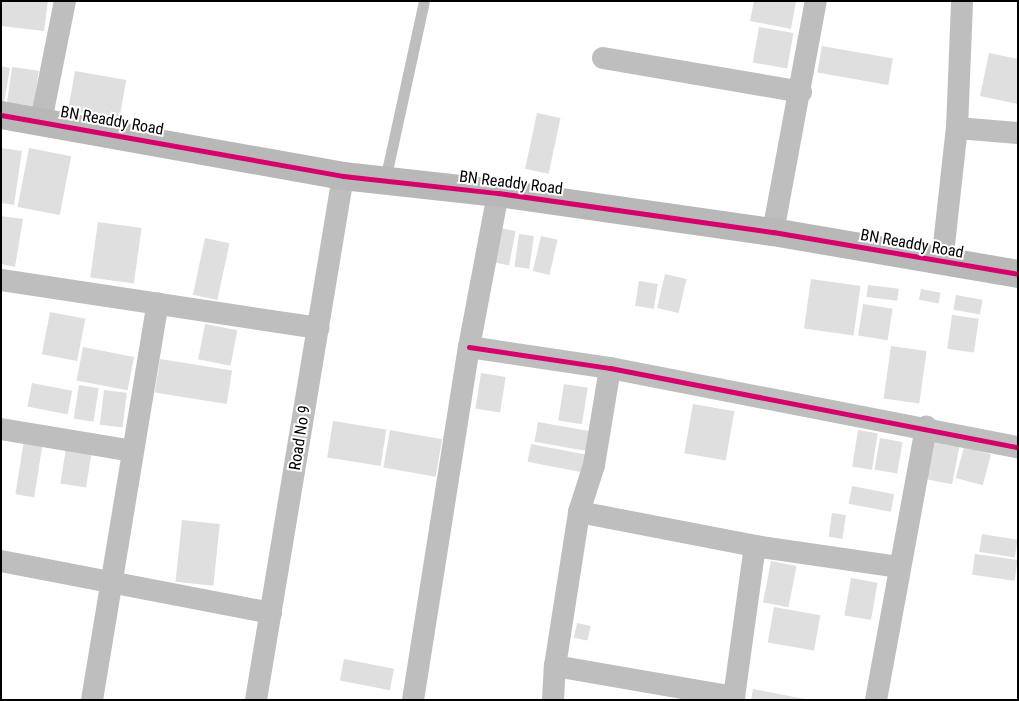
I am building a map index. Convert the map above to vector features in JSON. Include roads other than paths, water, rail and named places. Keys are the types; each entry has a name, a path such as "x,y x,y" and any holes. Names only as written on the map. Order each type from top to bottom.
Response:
{"street":[{"path":"41,121 65,1"},
{"path":"773,232 801,92 816,1"},
{"path":"942,263 957,128 962,1"},
{"path":"603,58 801,92"},
{"name":"BN Readdy Road","path":"1,115 343,176 498,193 773,232 942,263 1018,274"},
{"path":"957,128 1018,133"},
{"name":"Road No 9","path":"256,700 343,176"},
{"path":"413,700 469,347 498,193"},
{"path":"1,280 318,328"},
{"path":"92,700 113,584 132,451 158,304"},
{"path":"469,347 610,368 926,427 1018,447"},
{"path":"553,700 555,666 579,512 594,465 610,368"},
{"path":"876,700 926,427"},
{"path":"1,429 132,451"},
{"path":"579,512 755,546 900,567"},
{"path":"555,666 734,697 755,546"},
{"path":"1,561 271,613"}],"lane":[{"path":"385,181 424,1"}]}
